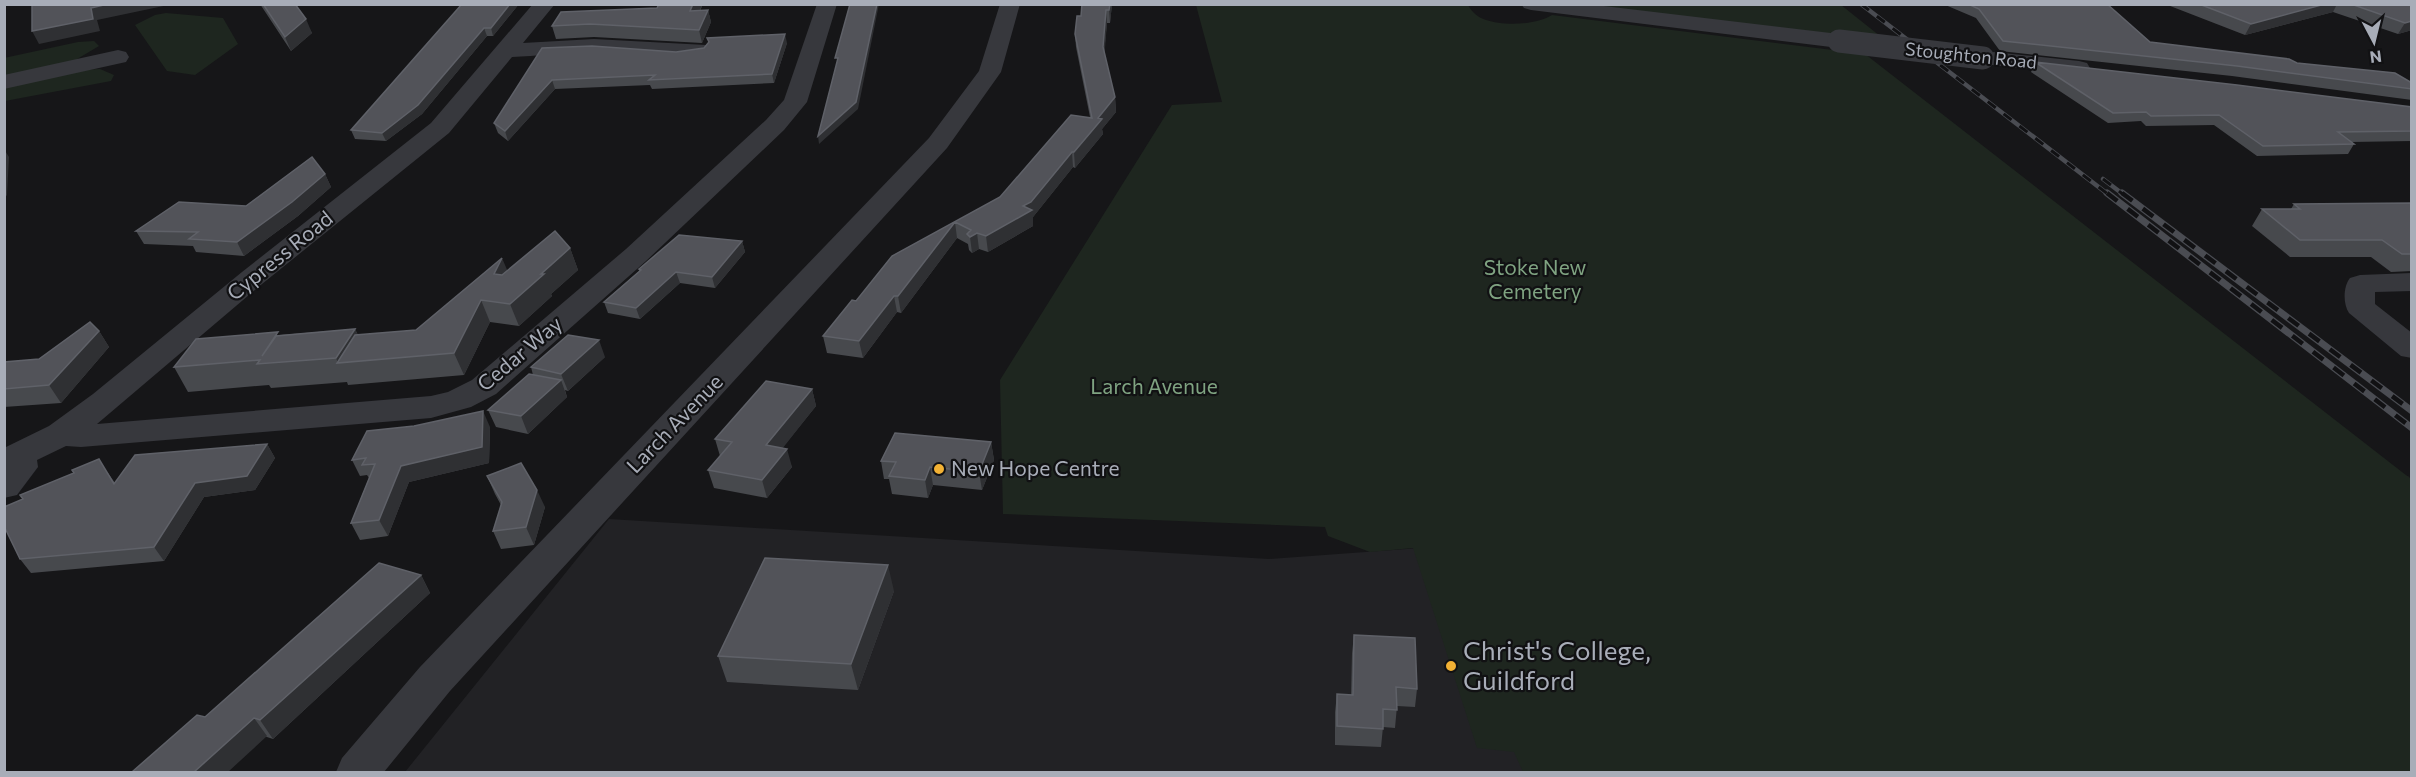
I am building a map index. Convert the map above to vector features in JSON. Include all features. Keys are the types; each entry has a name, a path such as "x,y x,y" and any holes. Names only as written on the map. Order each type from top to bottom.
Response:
{"street":[{"name":"Cypress Road","path":"9,463 61,434 105,401 252,278 440,128 545,4"},
{"name":"Cedar Way","path":"61,434 93,435 431,407 459,400 484,387 644,248 775,125 795,102 827,4"},
{"name":"Larch Avenue","path":"358,772 435,678 938,143 990,72 1010,4"},
{"name":"Stoughton Road","path":"1531,4 2096,70"},
{"path":"507,51 594,46 653,58 698,50"},
{"path":"4,82 121,58"},
{"path":"2412,282 2360,284 2361,308 2412,349"}],"shaded area":[{"name":"Christ's College, Guildford","path":"2408,476 2411,479 2411,772 405,772 609,519 1269,559"}],"green space":[{"name":"Stoke New Cemetery","path":"1196,5 1468,5 1480,17 1501,23 1529,23 1552,15 1865,54 2411,479 2411,772 1523,772 1514,752 1477,748 1413,548 1370,552 1328,536 1325,527 1003,514 1000,380 1172,105 1222,102"},
{"path":"1584,5 1841,5 1885,40"},
{"path":"166,13 223,18 238,44 195,75 167,71 135,25 155,15"},
{"path":"94,41 99,46 67,65 5,78 4,58 78,42"},
{"path":"100,69 114,75 111,81 5,101 4,86 77,70"}],"building":[{"path":"32,4 108,4 91,8 93,19 32,31"},
{"path":"263,4 295,4 306,19 285,37"},
{"path":"462,4 510,4 491,28 484,28 418,105 382,133 351,130"},
{"path":"659,4 693,4 690,11 708,10 699,30 590,24 552,26 561,12 657,8"},
{"path":"850,4 877,4 856,102 818,136 838,58 835,58"},
{"path":"1082,4 1110,4 1109,10 1106,10 1103,47 1115,97 1098,118 1102,119 1031,202 1023,206 1032,210 986,236 977,233 970,237 967,234 971,230 955,222 898,296 894,296 859,341 823,336 852,300 856,301 892,256 1000,197 1071,115 1092,118 1075,34 1077,16 1081,16"},
{"path":"1968,4 2107,4 2150,42 2289,59 2297,63 2395,73 2412,83 2412,89 2237,66 2003,41 1979,9"},
{"path":"2199,4 2325,4 2251,24"},
{"path":"2351,4 2412,4 2412,21 2405,23"},
{"path":"785,34 772,74 649,80 655,75 552,80 505,131 494,123 542,48 592,46 676,52 704,48 709,42 707,38"},
{"path":"2035,62 2412,107 2412,131 2338,132 2354,144 2263,146 2219,115 2151,116 2146,112 2113,113"},
{"path":"312,157 325,174 292,202 237,242 189,239 198,232 136,231 179,202 246,206"},
{"path":"2412,203 2412,254 2402,254 2382,240 2300,240 2262,209 2300,209 2294,204"},
{"path":"555,231 570,248 510,304 481,300 454,353 337,363 355,335 416,330 502,258 494,274 502,275"},
{"path":"679,235 742,241 712,277 676,272 636,308 604,302 641,270 639,269"},
{"path":"90,322 99,331 49,385 4,389 4,362 39,359"},
{"path":"355,329 336,358 257,364 260,360 174,367 196,339 278,332 262,356 276,336"},
{"path":"568,335 599,340 561,374 531,367"},
{"path":"529,374 561,380 521,416 488,410"},
{"path":"766,381 812,389 766,445 787,449 762,480 708,470 732,442 715,439"},
{"path":"483,411 482,447 401,466 379,520 351,523 375,464 362,465 366,458 352,460 367,431 414,426"},
{"path":"895,433 991,442 979,472 930,467 925,480 889,476 896,462 881,461"},
{"path":"267,444 247,476 195,483 154,547 20,559 4,526 4,507 23,499 20,495 74,473 72,470 99,459 114,484 135,455"},
{"path":"521,463 537,490 526,527 493,531 502,502 487,476"},
{"path":"765,558 888,565 851,664 718,656"},
{"path":"379,563 421,575 260,720 254,718 194,772 132,772 197,715 205,717"},
{"path":"1354,635 1415,638 1417,689 1396,687 1397,710 1383,709 1383,729 1337,726 1337,694 1353,695"}],"railway":[{"path":"1861,4 2109,195"},
{"path":"2103,179 2124,195"},
{"path":"2107,193 2412,428"},
{"path":"2122,193 2412,411"}],"place":[{"name":"New Hope Centre","path":"939,469"},
{"name":"Christ's College, Guildford","path":"1451,666"}]}
